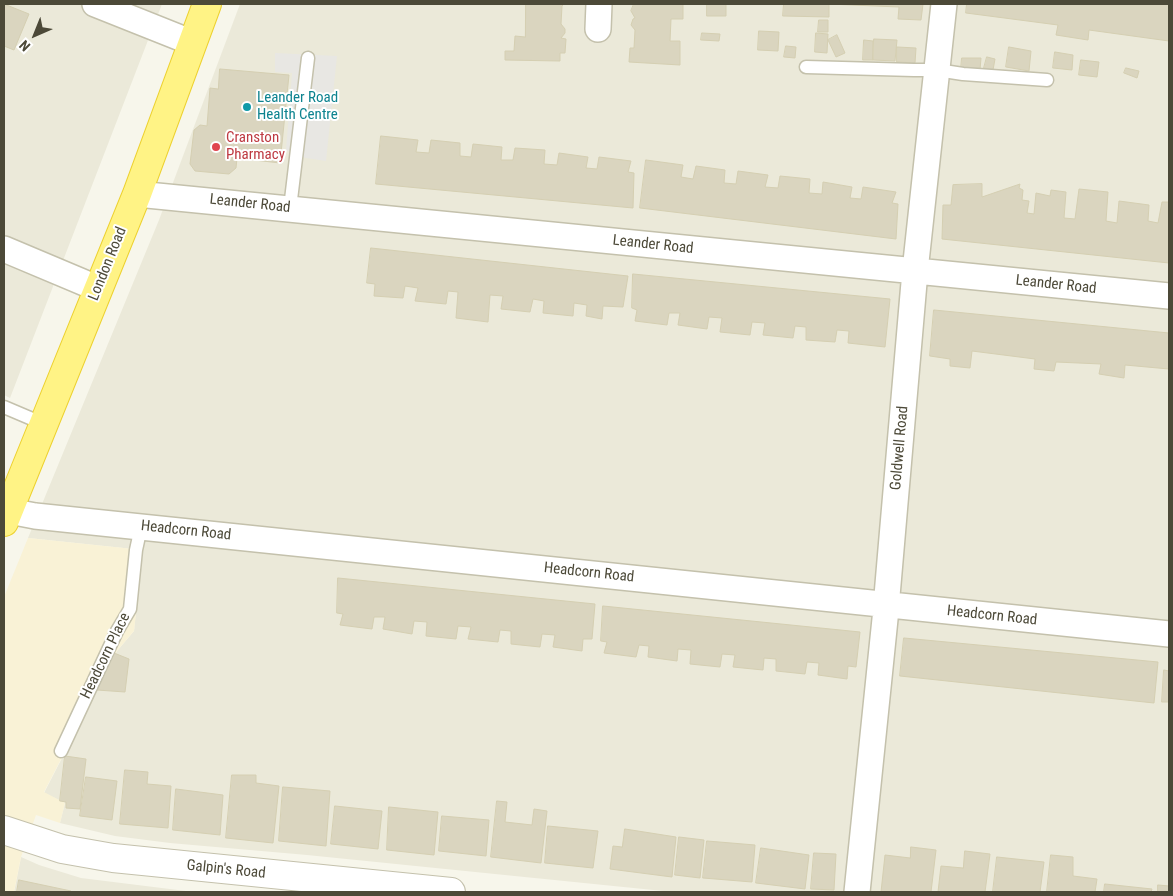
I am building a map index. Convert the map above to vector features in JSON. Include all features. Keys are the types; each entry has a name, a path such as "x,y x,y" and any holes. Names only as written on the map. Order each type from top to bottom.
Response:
{"highway":[{"name":"London Road","path":"6,516 137,194 207,4"}],"street":[{"path":"95,4 193,43"},
{"path":"598,29 599,4"},
{"name":"Goldwell Road","path":"857,892 886,604 915,271 944,4"},
{"name":"Leander Road","path":"137,194 1169,296"},
{"path":"4,249 99,289"},
{"name":"Headcorn Road","path":"6,516 35,516 1169,634"},
{"name":"Galpin's Road","path":"4,830 62,848 113,858 451,892"}],"lane":[{"path":"290,208 308,58"},
{"path":"806,67 937,70 963,74 1047,80"},
{"path":"4,407 44,424"},
{"name":"Headcorn Place","path":"61,751 116,631 130,609 136,550 141,527"}],"shaded area":[{"path":"4,4 162,4 10,398 4,395"},
{"path":"240,4 1169,4 1169,892 673,892 170,843 115,836 60,823 65,803 44,793 117,651 134,631 142,550 28,538 159,220"},
{"path":"275,53 337,56 326,161 306,158 286,150 292,73 275,72"},
{"path":"28,538 143,550 134,631 117,651 44,792 65,803 60,823 36,815 21,857 14,892 4,892 4,597"},
{"path":"21,857 39,865 81,878 194,892 14,892"}],"building":[{"path":"4,4 29,14 14,50 4,46"},
{"path":"526,4 564,4 562,6 561,24 565,29 565,33 561,38 566,39 565,53 560,53 560,61 505,60 505,51 514,51 515,36 525,37"},
{"path":"634,4 683,4 683,19 671,19 670,41 680,41 680,65 629,62 630,48 634,48 635,30 631,25 635,18 631,11"},
{"path":"707,4 726,4 726,16 707,16"},
{"path":"784,4 829,4 829,17 783,16"},
{"path":"829,4 923,4 921,20 898,19 899,7"},
{"path":"967,4 1169,4 1169,41 1089,30 1088,40 1056,35 1058,25 966,13"},
{"path":"819,20 828,20 828,32 818,32"},
{"path":"759,31 779,32 778,51 758,50"},
{"path":"702,33 720,34 719,41 701,40"},
{"path":"816,33 828,34 827,53 815,52"},
{"path":"837,35 845,53 836,57 828,40"},
{"path":"874,39 897,40 895,61 873,60"},
{"path":"864,40 873,41 873,60 863,60"},
{"path":"786,46 796,47 795,58 784,57"},
{"path":"897,47 916,48 915,63 897,62"},
{"path":"1009,47 1031,51 1029,71 1006,67"},
{"path":"1055,52 1073,55 1072,70 1053,68"},
{"path":"987,57 995,59 993,70 984,68"},
{"path":"962,58 981,58 980,70 961,69"},
{"path":"1081,60 1099,62 1097,77 1079,75"},
{"path":"1126,68 1139,71 1137,78 1124,73"},
{"name":"Leander Road Health Centre","path":"220,69 289,75 280,163 237,158 236,168 229,174 195,171 190,164 194,130 200,125 207,126 210,88 218,89"},
{"path":"381,136 418,140 416,152 429,153 431,140 460,143 460,156 471,157 473,144 502,147 501,160 513,160 515,148 545,150 544,164 557,165 559,153 588,157 586,168 597,169 599,157 631,161 628,172 634,173 633,208 376,184"},
{"path":"646,160 683,165 681,177 693,179 696,166 725,170 724,183 736,184 738,171 768,175 765,187 778,188 780,176 810,179 809,193 822,194 823,182 852,187 850,198 861,199 863,187 896,192 892,203 898,204 896,239 640,208"},
{"path":"982,184 982,197 1020,184 1019,188 1023,190 1022,200 1029,201 1027,213 1034,214 1036,193 1050,196 1051,190 1066,192 1064,218 1075,219 1079,189 1108,192 1106,221 1117,223 1119,201 1149,205 1148,221 1158,223 1162,202 1169,202 1169,263 942,239 943,205 951,205 953,185"},
{"path":"371,248 628,276 623,307 603,306 602,319 586,316 587,305 574,303 573,316 543,313 544,301 533,299 530,312 501,309 503,296 490,295 488,322 456,318 458,292 448,291 446,304 415,301 418,288 405,286 403,298 374,296 375,284 367,283"},
{"path":"633,274 890,299 885,347 848,343 849,331 837,330 835,342 806,340 806,327 795,326 793,338 763,335 765,323 752,322 750,335 720,332 722,318 709,317 707,329 678,325 680,313 669,313 667,325 635,321 637,310 632,308"},
{"path":"934,310 1169,333 1169,369 1125,365 1124,378 1099,374 1101,364 1056,362 1054,371 1034,369 1035,359 972,351 970,368 950,366 950,359 930,356"},
{"path":"338,578 595,604 592,639 583,639 582,651 553,647 555,635 542,634 540,647 511,644 511,631 500,630 498,642 468,639 471,627 458,626 456,639 426,636 427,622 414,621 412,634 383,629 385,617 374,617 372,629 340,625 343,614 337,613"},
{"path":"603,606 860,632 856,667 848,666 847,679 818,675 819,663 807,662 805,674 776,671 776,659 764,658 763,670 733,667 735,655 722,654 720,667 690,664 691,650 678,649 677,661 648,657 649,646 639,645 636,657 604,653 607,642 601,641"},
{"path":"904,638 1158,662 1154,703 900,676"},
{"path":"114,653 129,659 125,692 97,690"},
{"path":"1164,670 1169,671 1169,702 1162,702"},
{"path":"65,756 86,759 80,809 66,808 66,802 60,801"},
{"path":"125,770 148,772 147,784 171,786 168,828 120,824"},
{"path":"232,775 256,775 256,783 279,786 273,843 226,838"},
{"path":"86,777 117,781 112,820 80,816"},
{"path":"283,787 330,791 326,846 279,841"},
{"path":"176,789 223,795 220,835 173,830"},
{"path":"497,801 507,802 505,822 532,825 534,809 547,811 541,863 491,857"},
{"path":"335,806 382,811 378,849 331,844"},
{"path":"389,807 438,812 434,855 387,850"},
{"path":"442,816 489,820 486,856 439,851"},
{"path":"548,826 598,831 593,868 545,863"},
{"path":"625,829 676,837 672,877 610,869 613,846 622,847"},
{"path":"679,837 704,840 700,878 675,875"},
{"path":"707,841 755,845 752,882 703,878"},
{"path":"911,847 936,850 931,892 881,892 885,855 910,858"},
{"path":"761,848 809,855 805,889 756,883"},
{"path":"965,851 990,854 985,892 938,892 941,866 963,868"},
{"path":"814,853 836,854 834,890 811,889"},
{"path":"1051,855 1073,857 1073,876 1097,879 1095,892 1047,892"},
{"path":"997,857 1044,862 1040,892 993,892"},
{"path":"19,880 71,891 71,892 17,892"},
{"path":"1105,884 1152,889 1151,892 1104,892"},
{"path":"1158,885 1169,886 1169,892 1158,892"}],"place":[{"name":"Leander Road Health Centre","path":"247,107"},
{"name":"Cranston Pharmacy","path":"216,147"}]}
